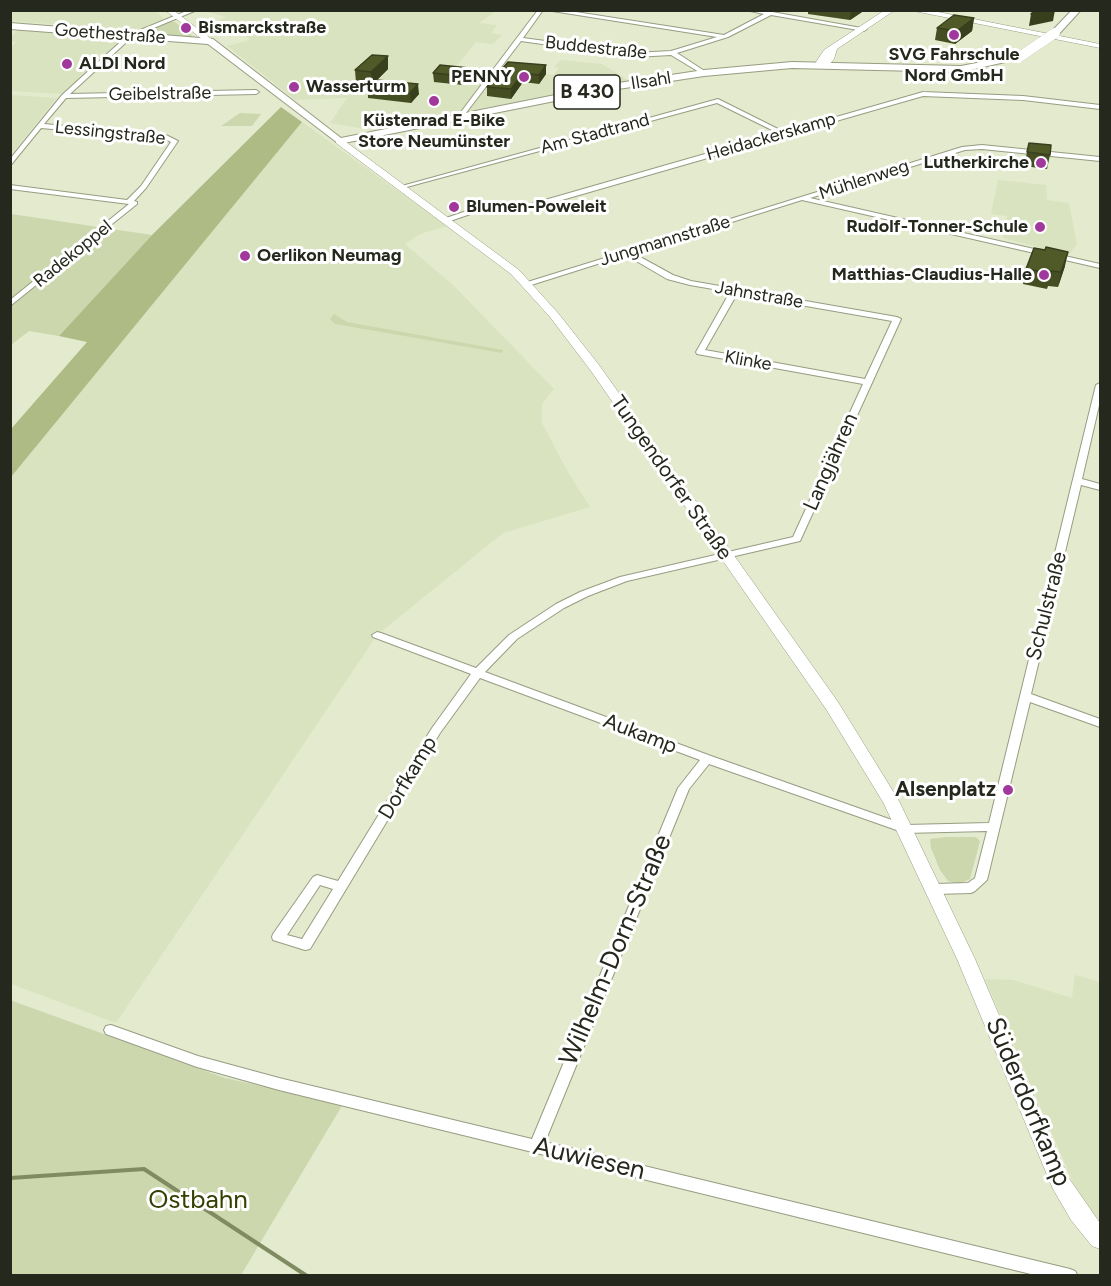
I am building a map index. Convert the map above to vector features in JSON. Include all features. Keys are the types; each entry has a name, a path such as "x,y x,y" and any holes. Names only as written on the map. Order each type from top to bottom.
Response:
{"main road":[{"path":"827,62 820,62 821,58 891,10"},
{"path":"913,10 1101,46"},
{"name":"B 430","path":"827,62 883,68 961,69 1018,58 1040,45 1077,10"},
{"name":"Goethestraße","path":"10,26 210,41"},
{"path":"210,41 339,141"},
{"name":"B 430","path":"827,62 883,68"},
{"name":"Ilsahl","path":"339,141 632,83 768,66 827,62"},
{"name":"Tungendorfer Straße","path":"339,141 447,219 515,272 554,315 595,368 848,731 891,801 905,829"},
{"path":"905,829 935,889"},
{"name":"Süderdorfkamp","path":"935,889 1060,1182 1079,1214 1101,1239"}],"street":[{"path":"168,10 210,41"},
{"path":"10,164 64,96 130,36 195,10"},
{"path":"460,117 541,10"},
{"path":"548,10 726,36"},
{"path":"748,10 864,29"},
{"name":"Buddestraße","path":"521,39 634,55 672,53 726,36 769,14"},
{"name":"Buddestraße","path":"672,53 704,73"},
{"name":"Geibelstraße","path":"64,96 256,92"},
{"name":"Heidackerskamp","path":"447,219 493,204 531,206 923,94 1023,98 1101,107"},
{"name":"Am Stadtrand","path":"401,187 718,101 784,134"},
{"name":"Lessingstraße","path":"40,126 166,137 175,141 132,203"},
{"name":"Mühlenweg","path":"804,199 964,147 1101,159"},
{"path":"10,187 132,203"},
{"path":"804,199 1101,266"},
{"name":"Jungmannstraße","path":"525,284 804,199"},
{"name":"Radekoppel","path":"10,304 132,203"},
{"name":"Jahnstraße","path":"628,253 670,277 735,291 897,319"},
{"name":"Klinke","path":"735,291 700,352 867,382"},
{"name":"Langjähren","path":"726,556 797,539 897,319"},
{"name":"Schulstraße","path":"994,827 1101,385"},
{"path":"1077,481 1101,487"},
{"name":"Dorfkamp","path":"341,886 317,880 278,937 305,945 436,731 478,673 513,637 560,606 584,594 624,579 726,556"},
{"name":"Aukamp","path":"377,635 707,759 905,829"},
{"path":"1025,696 1101,723"},
{"name":"Wilhelm-Dorn-Straße","path":"536,1146 684,788 707,759"},
{"path":"905,829 994,827 981,880 971,888 935,889"},
{"name":"Auwiesen","path":"111,1030 197,1061 279,1084 1070,1275"}],"shaded area":[{"path":"10,11 156,11 164,19 133,31 11,21"},
{"path":"205,11 496,11 479,23 497,25 491,33 502,35 493,44 476,42 449,75 489,79 498,69 553,75 559,68 554,67 561,60 602,64 629,81 371,130 330,123 347,98 295,100 227,46 250,40 234,26 218,20 226,17"},
{"path":"20,28 123,38 63,94 11,91 10,48 16,42 11,41 11,36"},
{"path":"11,95 57,98 11,152"},
{"path":"281,107 302,122 11,477 11,429 87,342 59,336 152,235"},
{"path":"302,122 447,226 420,234 405,244 453,285 554,389 542,404 542,423 569,474 590,507 503,533 377,635 116,1023 11,984 10,477"},
{"name":"Rudolf-Tonner-Schule","path":"998,180 1046,185 1047,200 1069,203 1077,244 1069,255 1003,238 1007,216 991,214"},
{"path":"1075,975 1100,982 1100,1225 1075,1187 985,979 1013,980 1072,998"}],"green space":[{"path":"175,22 194,37 141,34"},
{"path":"240,113 261,114 252,126 221,126"},
{"path":"11,214 152,235 59,336 29,331 11,345"},
{"path":"334,314 347,322 503,350 502,353 335,324 330,319"},
{"path":"976,837 980,841 970,879 959,884 948,881 940,870 931,848 930,839"},
{"name":"Ostbahn","path":"10,1000 225,1078 343,1104 241,1275 11,1275"}],"building":[{"path":"1035,10 1047,10 1031,14"},
{"path":"954,15 974,18 957,31 937,28"},
{"path":"372,55 388,56 371,72 355,70"},
{"path":"508,62 546,65 539,75 523,73 511,89 487,87"},
{"path":"440,65 469,68 463,76 433,73"},
{"path":"376,80 418,84 410,93 368,88"},
{"path":"1029,143 1051,145 1050,155 1027,152"},
{"path":"1046,247 1068,252 1061,272 1051,271 1051,273 1026,269 1034,248 1045,250"}],"waterway":[{"path":"10,1178 144,1169 307,1276"}],"place":[{"name":"Bismarckstraße","path":"186,28"},
{"name":"SVG Fahrschule Nord GmbH","path":"954,35"},
{"name":"ALDI Nord","path":"67,64"},
{"name":"PENNY","path":"524,77"},
{"name":"Wasserturm","path":"294,87"},
{"name":"Küstenrad E-Bike Store Neumünster","path":"434,101"},
{"name":"Lutherkirche","path":"1041,163"},
{"name":"Blumen-Poweleit","path":"454,207"},
{"name":"Rudolf-Tonner-Schule","path":"1040,227"},
{"name":"Oerlikon Neumag","path":"245,256"},
{"name":"Matthias-Claudius-Halle","path":"1044,275"},
{"name":"Alsenplatz","path":"1008,790"}]}
